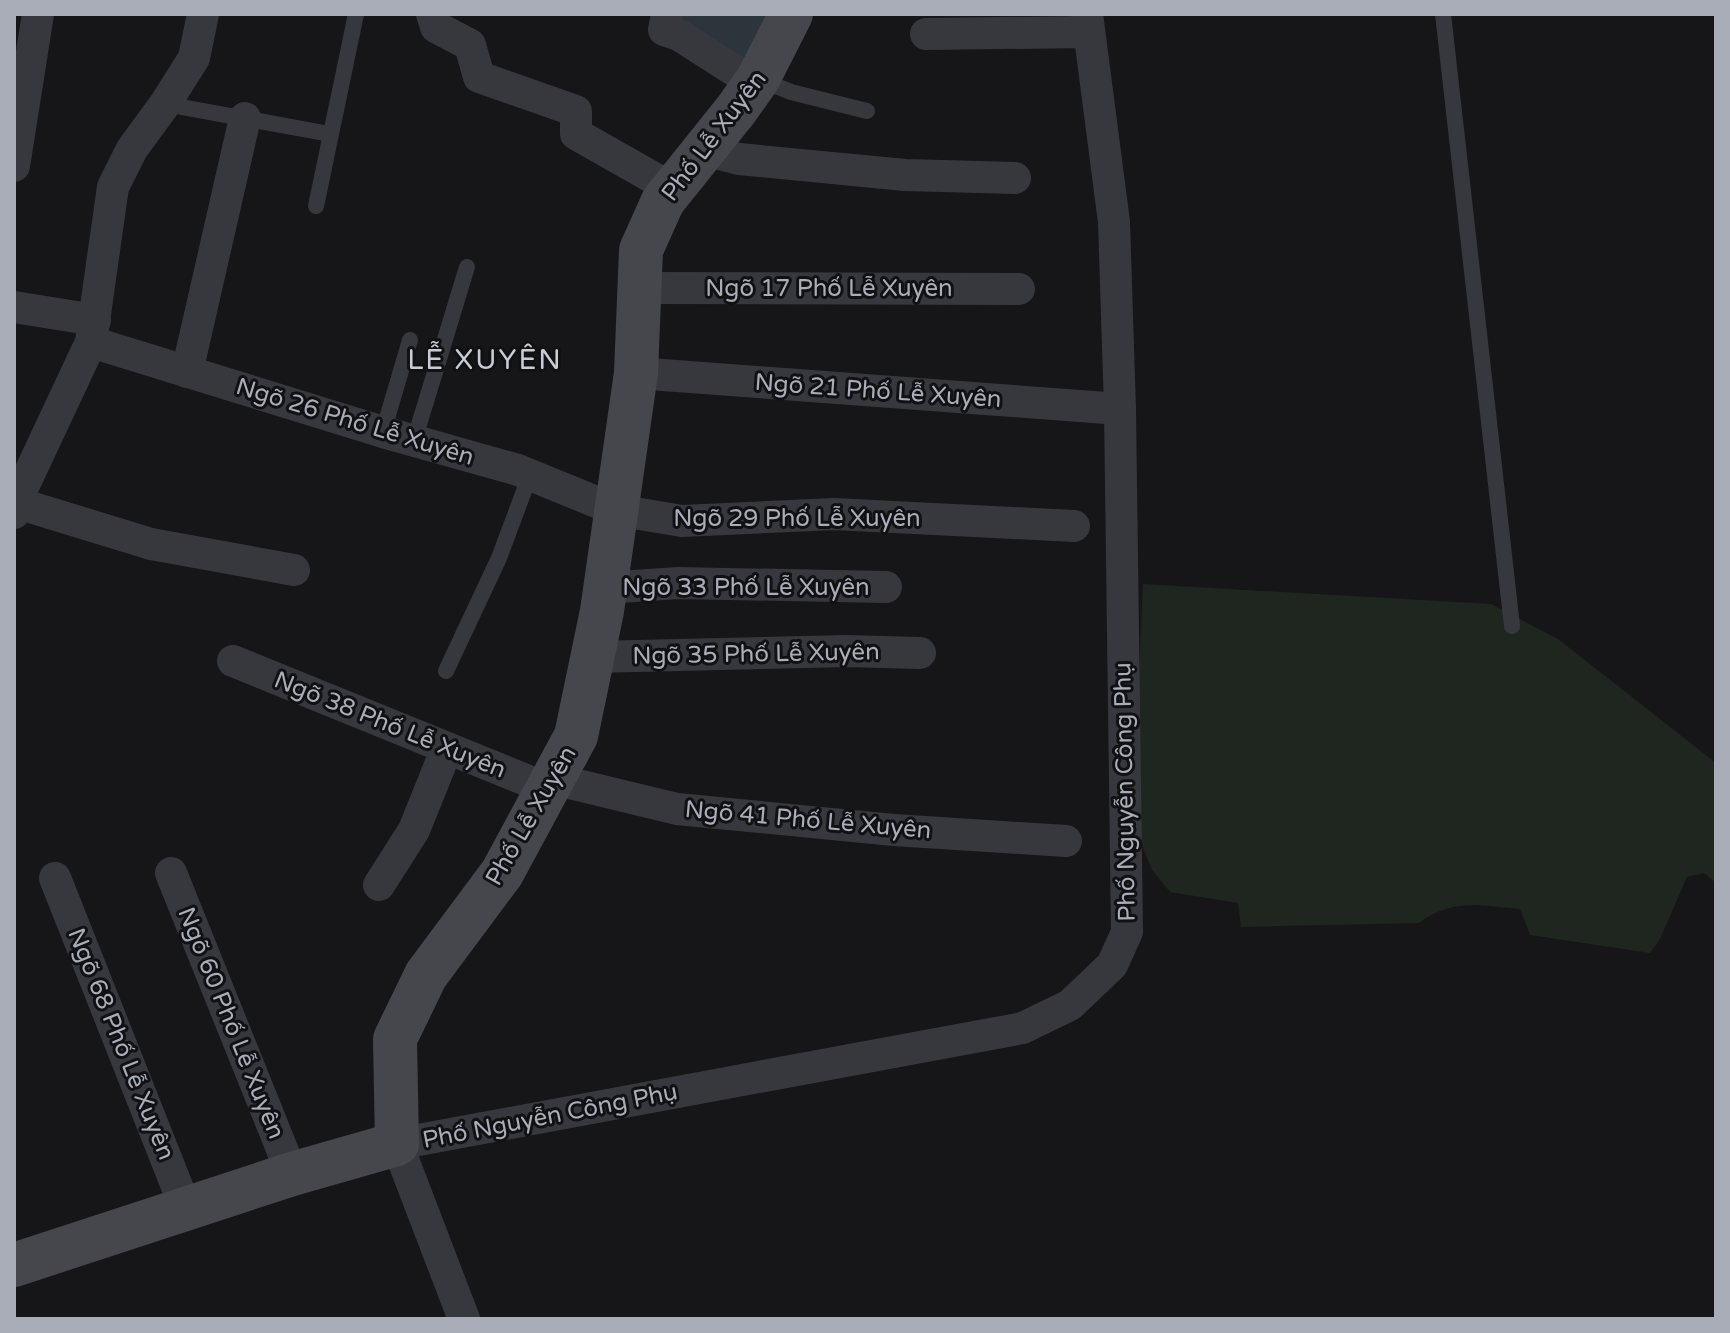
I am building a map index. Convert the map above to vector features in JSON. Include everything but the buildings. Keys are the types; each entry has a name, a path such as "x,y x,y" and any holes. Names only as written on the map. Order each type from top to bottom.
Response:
{"street":[{"path":"14,166 38,14"},
{"path":"203,14 194,58 132,149 113,187 93,331 16,508 151,544 294,570"},
{"path":"432,14 436,27 470,45 479,77 576,111 576,134 673,189"},
{"path":"667,14 664,30 679,35 756,81"},
{"name":"Phố Lễ Xuyên","path":"397,1144 395,1039 426,975 502,873 576,736 605,588 636,373 641,250 663,201 756,81 791,14"},
{"path":"926,34 1088,23"},
{"name":"Phố Nguyễn Công Phụ","path":"397,1144 1023,1028 1070,1005 1112,965 1127,932 1120,409 1114,222 1088,23"},
{"path":"187,372 245,118"},
{"path":"704,150 739,159 905,175 1015,178"},
{"name":"Ngõ 17 Phố Lễ Xuyên","path":"640,288 1019,289"},
{"name":"Ngõ 26 Phố Lễ Xuyên","path":"14,307 93,331 187,372 530,475 616,510"},
{"name":"Ngõ 21 Phố Lễ Xuyên","path":"636,373 1120,409"},
{"name":"Ngõ 29 Phố Lễ Xuyên","path":"616,510 682,521 834,514 1074,526"},
{"name":"Ngõ 33 Phố Lễ Xuyên","path":"605,588 678,583 886,587"},
{"name":"Ngõ 35 Phố Lễ Xuyên","path":"593,657 846,651 920,653"},
{"name":"Ngõ 38 Phố Lễ Xuyên","path":"233,661 447,748 551,784"},
{"path":"379,885 414,830 447,748"},
{"name":"Ngõ 41 Phố Lễ Xuyên","path":"551,784 677,809 894,830 1066,841"},
{"name":"Ngõ 60 Phố Lễ Xuyên","path":"171,873 292,1174"},
{"name":"Ngõ 68 Phố Lễ Xuyên","path":"55,878 186,1209"},
{"path":"14,1265 292,1174 397,1144 464,1319"}],"lane":[{"path":"316,206 356,14"},
{"path":"1443,14 1512,626"},
{"path":"756,81 867,111"},
{"path":"165,104 330,134"},
{"path":"414,441 467,267"},
{"path":"383,432 410,340"},
{"path":"446,671 499,558 530,475"}],"shaded area":[{"path":"680,14 766,14 744,69 683,27"},
{"path":"1143,584 1491,604 1558,639 1716,763 1716,883 1704,873 1687,877 1660,939 1650,953 1530,935 1520,909 1455,907 1431,915 1419,923 1241,927 1238,903 1170,892 1152,870 1132,820"}],"district":[{"name":"LỄ XUYÊN","path":"485,360"}]}
